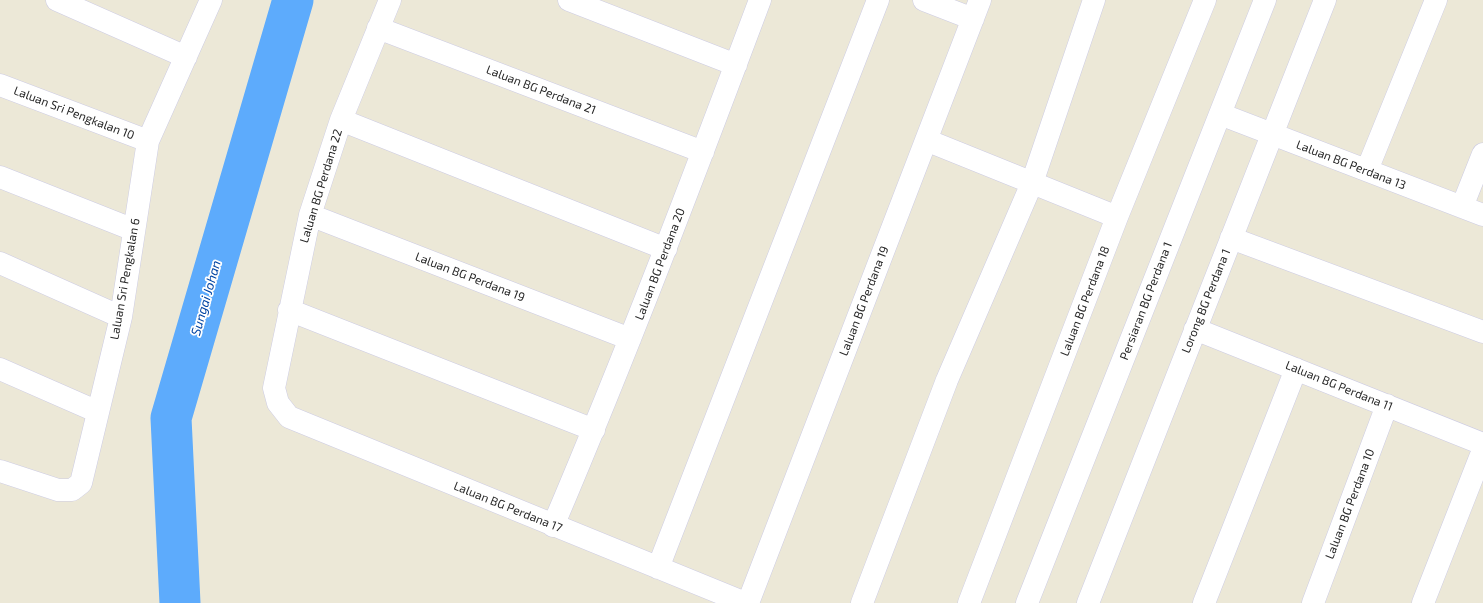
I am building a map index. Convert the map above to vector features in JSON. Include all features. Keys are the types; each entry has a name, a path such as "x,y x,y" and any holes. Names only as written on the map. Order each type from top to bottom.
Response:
{"street":[{"path":"57,0 186,57"},
{"name":"Laluan Sri Pengkalan 6","path":"0,470 58,490 72,490 81,483 121,317 148,141 211,0"},
{"name":"Laluan BG Perdana 22","path":"278,403 274,388 289,310 310,215 341,120 390,0"},
{"path":"569,0 736,65"},
{"name":"Laluan BG Perdana 20","path":"554,526 666,249 760,0"},
{"path":"658,568 878,0"},
{"path":"924,0 976,10"},
{"path":"862,603 947,380 1032,183 1094,0"},
{"name":"Laluan BG Perdana 18","path":"969,603 1118,217 1205,0"},
{"name":"Persiaran BG Perdana 1","path":"1027,603 1265,0"},
{"name":"Lorong BG Perdana 1","path":"1088,603 1325,0"},
{"path":"1367,170 1436,0"},
{"name":"Laluan BG Perdana 19","path":"748,603 976,10"},
{"name":"Laluan BG Perdana 21","path":"378,28 703,152"},
{"name":"Laluan Sri Pengkalan 10","path":"0,85 148,141"},
{"name":"Laluan BG Perdana 13","path":"1220,114 1483,215"},
{"path":"341,120 666,249"},
{"path":"926,140 1118,217"},
{"path":"1462,207 1483,154"},
{"path":"0,177 134,230"},
{"name":"Laluan BG Perdana 19","path":"310,215 630,340"},
{"path":"1231,238 1483,332"},
{"path":"0,263 121,317"},
{"path":"289,310 594,430"},
{"name":"Laluan BG Perdana 11","path":"1195,329 1483,444"},
{"path":"0,369 98,412"},
{"path":"1204,603 1296,369"},
{"name":"Laluan BG Perdana 17","path":"278,403 289,417 745,603"},
{"name":"Laluan BG Perdana 10","path":"1313,603 1387,406"},
{"path":"1423,603 1483,450"}],"waterway":[{"name":"Sungai Johan","path":"180,603 171,418 293,0"}]}
